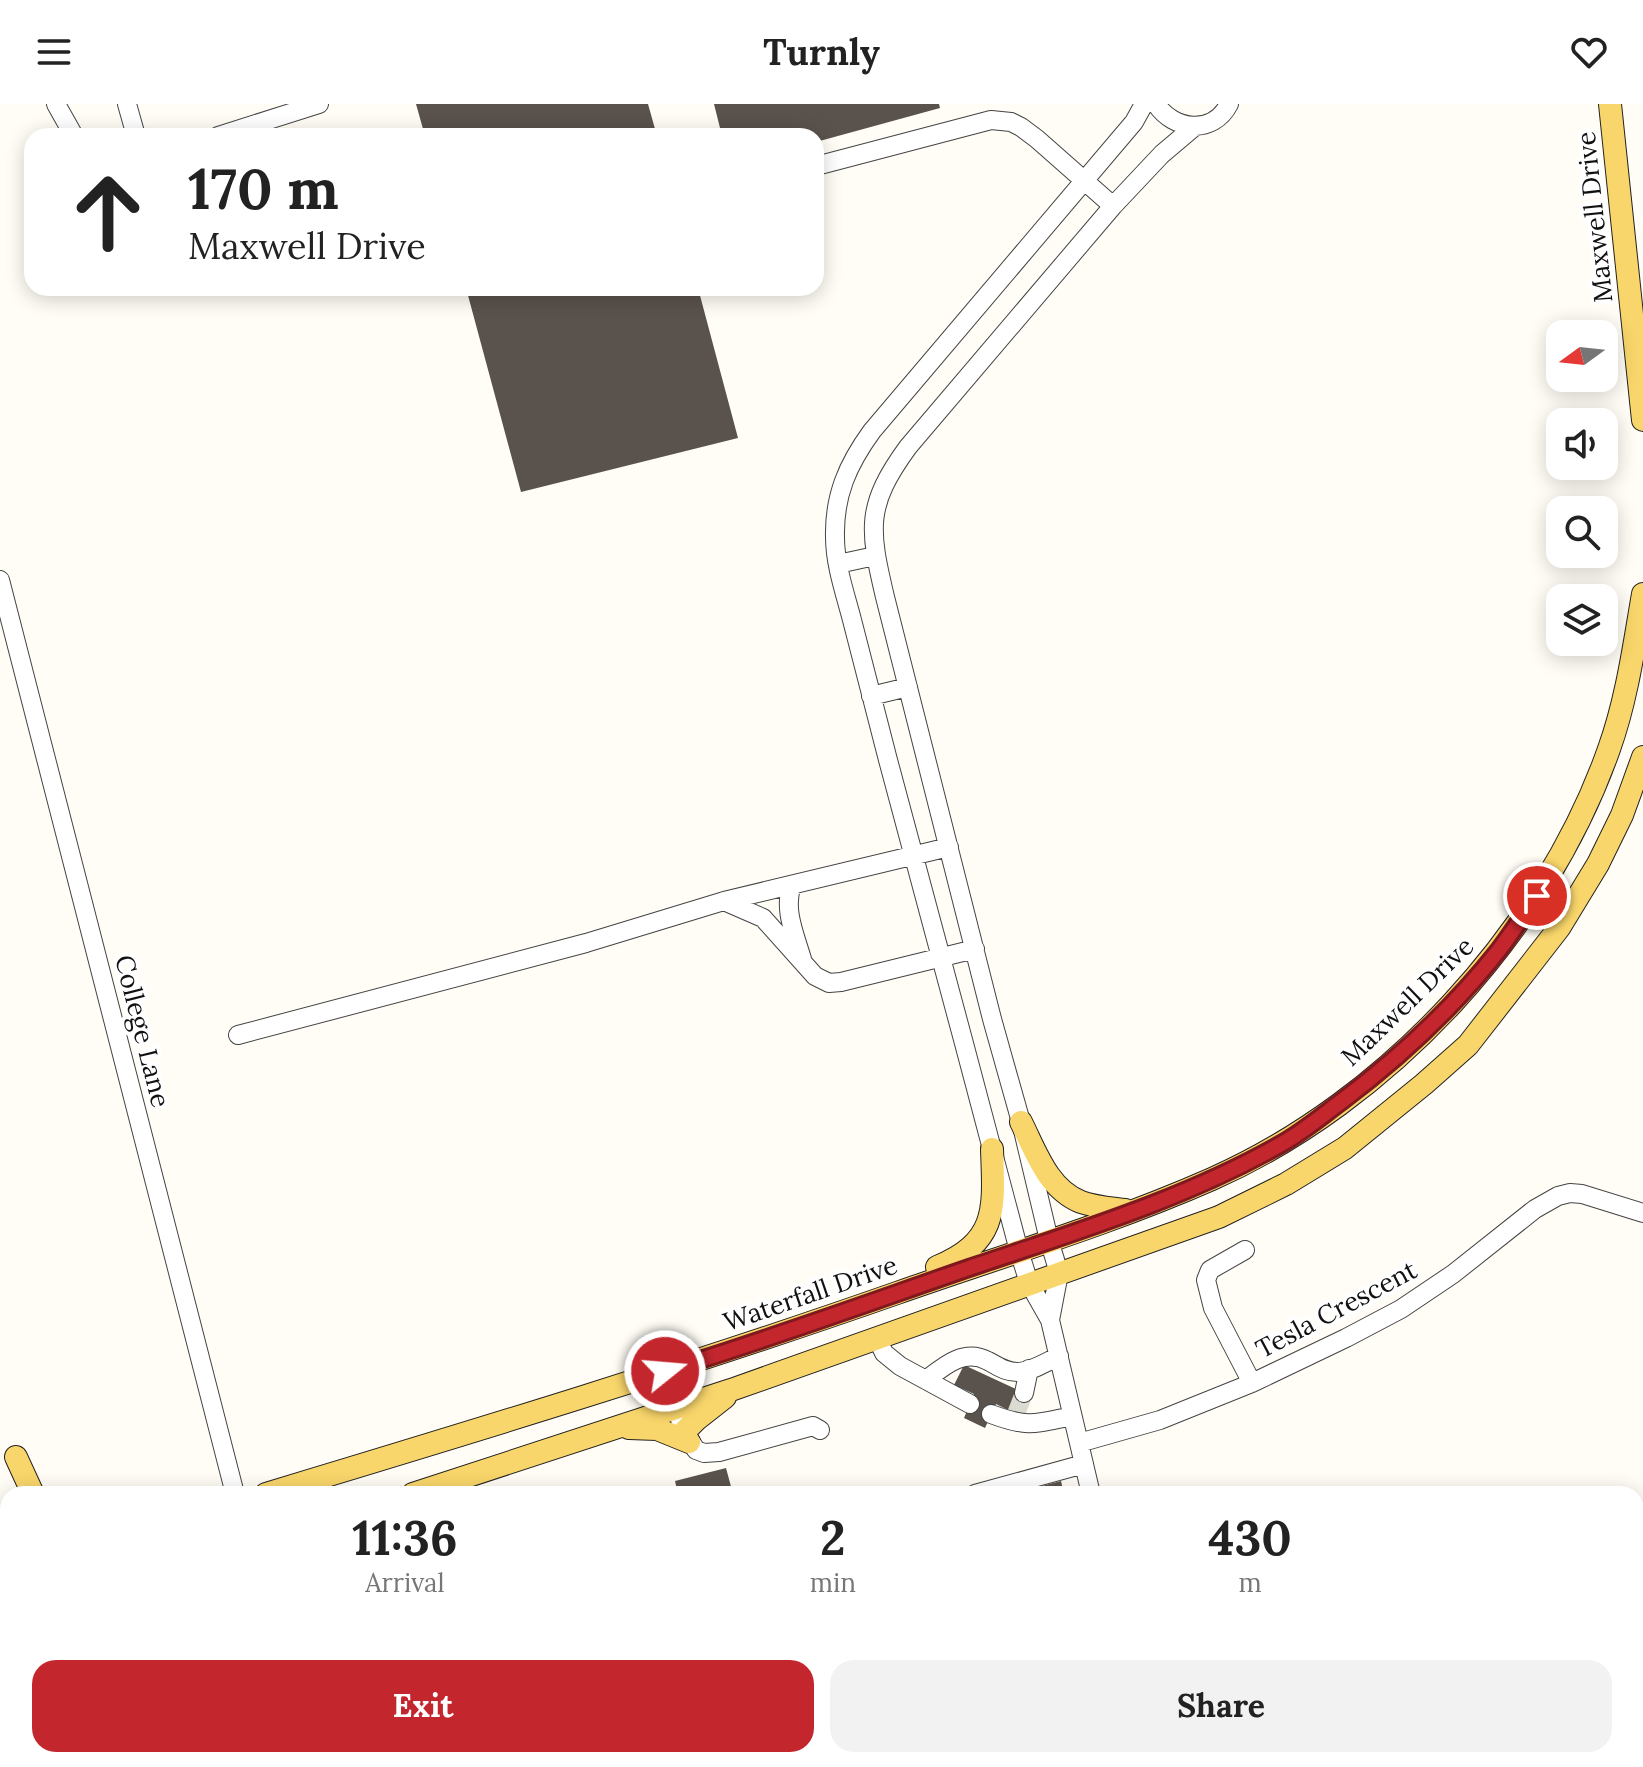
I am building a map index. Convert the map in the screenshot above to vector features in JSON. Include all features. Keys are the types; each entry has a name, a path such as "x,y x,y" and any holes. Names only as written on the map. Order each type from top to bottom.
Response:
{"main road":[{"name":"Maxwell Drive","path":"1610,104 1635,268 1643,420"},
{"name":"Maxwell Drive","path":"1049,1240 1214,1178 1285,1141 1375,1076 1462,993 1537,896 1577,827 1610,748 1628,680 1643,594"},
{"path":"438,1486 731,1390 1219,1217 1286,1184 1345,1148 1468,1045 1559,928 1622,815 1643,757"},
{"path":"1021,1122 1044,1169 1065,1192 1088,1204 1130,1211"},
{"path":"899,1292 960,1256 981,1237 989,1223 993,1199 992,1149"},
{"name":"Waterfall Drive","path":"292,1486 665,1371 1049,1240"},
{"path":"619,1427 657,1429 687,1437 697,1419 731,1390"},
{"path":"16,1457 27,1486"}],"street":[{"path":"56,104 70,128"},
{"path":"127,104 134,128"},
{"path":"243,128 319,104"},
{"path":"1089,1486 1050,1320 1029,1283 1019,1251 940,958 871,696 838,564 835,539 838,499 855,453 1134,122 1144,104"},
{"path":"1156,104 1171,120 1194,127 1217,119 1229,104"},
{"path":"824,164 991,120 1002,120 1021,127 1113,206"},
{"path":"1050,1320 1059,1273 875,556 872,530 877,503 892,469 908,447 1113,206 1162,154 1194,127"},
{"path":"838,564 875,556"},
{"name":"College Lane","path":"0,580 233,1486"},
{"path":"871,696 908,687"},
{"path":"238,1035 586,943 724,901 949,847"},
{"path":"792,885 789,907 802,961"},
{"path":"724,901 763,918 815,976 829,983 975,949"},
{"path":"960,1027 992,1019"},
{"name":"Tesla Crescent","path":"1079,1443 1160,1420 1252,1383 1346,1338 1401,1309 1453,1274 1535,1209 1558,1196 1582,1194 1643,1213"},
{"path":"1245,1250 1210,1270 1206,1280 1213,1308 1252,1383"},
{"path":"877,1338 884,1353 900,1366 970,1404"},
{"path":"926,1380 943,1366 967,1356 987,1360 1007,1371 1025,1371 1059,1356"},
{"path":"1024,1393 1029,1369"},
{"path":"665,1371 687,1437 696,1450 711,1453 813,1426 820,1430"},
{"path":"991,1414 1032,1425 1072,1416"},
{"path":"1004,1486 1084,1464"}],"building":[{"path":"416,104 648,104 655,128 423,128"},
{"path":"714,104 939,104 940,108 824,140 824,128 720,128"},
{"path":"468,296 700,296 738,438 521,492"},
{"path":"964,1365 1029,1395 1018,1415 996,1404 985,1428 964,1418 974,1394 954,1385"},
{"path":"726,1468 731,1486 676,1486 675,1481"},
{"path":"1061,1481 1062,1486 1042,1486"}],"tunnel":[{"path":"1016,1414 1024,1393"}],"route":[{"path":"665,1371 1130,1211 1214,1178 1285,1141 1375,1076 1415,1040 1462,993 1537,896"}]}
